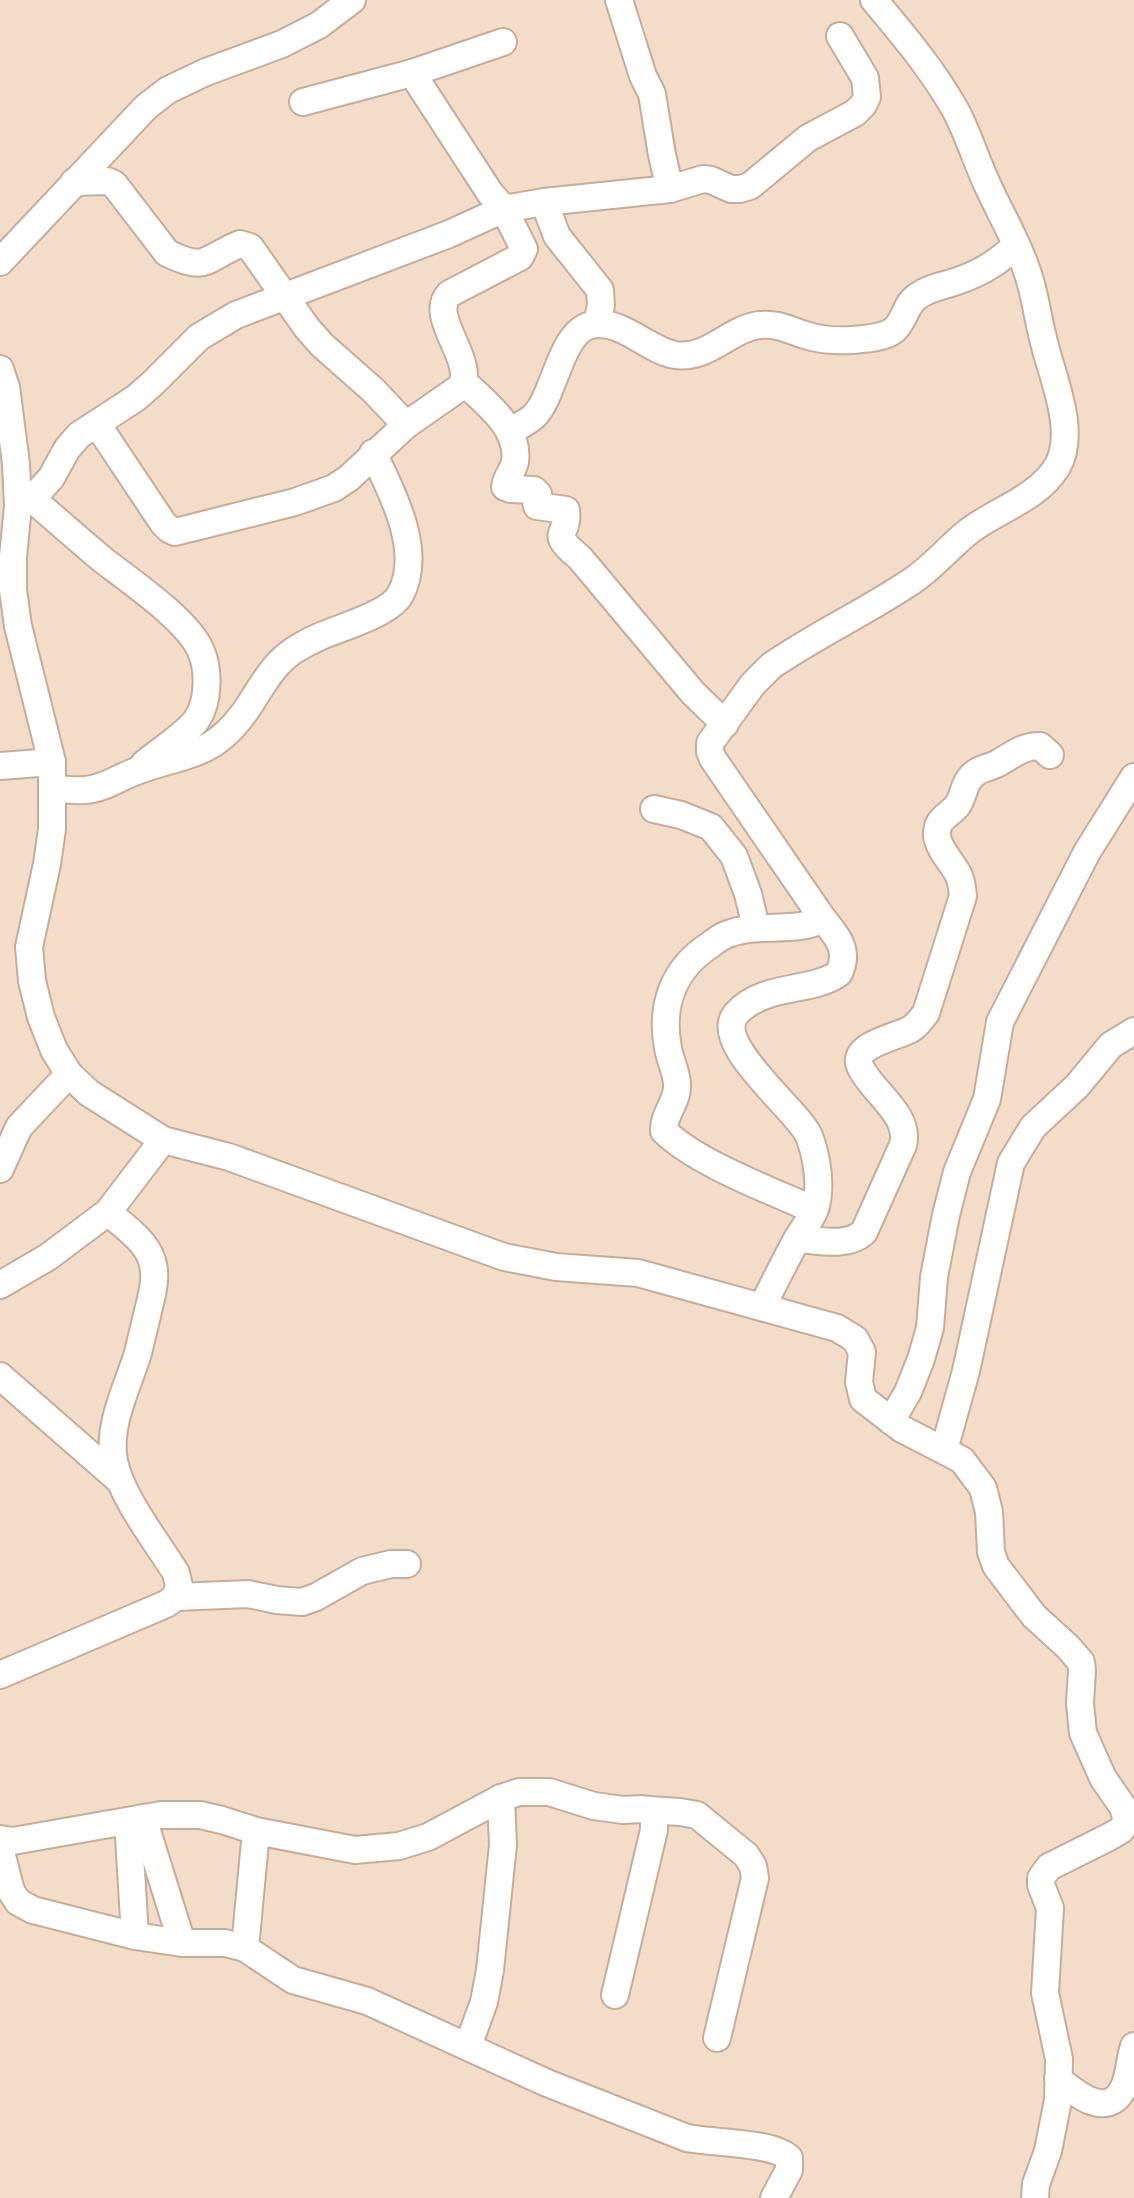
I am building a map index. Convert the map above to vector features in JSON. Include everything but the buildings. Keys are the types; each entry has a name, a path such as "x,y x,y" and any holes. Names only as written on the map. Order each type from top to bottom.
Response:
{"street":[{"path":"0,262 146,107 168,90 206,72 282,44 319,25 352,0"},
{"path":"619,0 642,76 652,94 670,189"},
{"path":"762,1307 814,1210 818,1191 816,1161 808,1133 752,1068 738,1047 733,1033 734,1016 744,1006 759,998 839,973 843,950 841,942 713,759 710,743 752,684 771,666 913,581 967,533 1047,480 1058,465 1063,452 1062,408 1042,336 1035,295 1016,245 957,114 926,63 874,0"},
{"path":"24,501 51,478 67,449 79,436 136,398 199,337 236,315 449,234 503,209 670,189 703,179 731,189 740,190 750,186 808,138 856,113 867,97 861,69 840,36"},
{"path":"303,102 412,74 503,42"},
{"path":"97,424 163,523 175,532 295,502 334,488 349,478 405,425 462,386 465,371 443,313 444,299 520,257 523,254 522,244 503,209 490,194 412,74"},
{"path":"74,182 107,181 114,184 167,253 180,259 198,263 214,259 240,244 250,247 321,345 373,390 405,425"},
{"path":"544,202 557,236 600,290 601,305 597,324"},
{"path":"510,431 533,417 575,335 589,326 597,324 615,327 677,355 709,349 757,325 775,324 828,340 879,336 894,330 912,300 922,293 992,267 1016,245"},
{"path":"0,369 6,387 24,501 7,593 18,626 52,762 52,829 29,947 32,981 41,1017 54,1049 69,1074 89,1093 163,1140 229,1157 504,1257 556,1267 638,1273 837,1328 855,1339 862,1352 859,1382 863,1399 902,1429 962,1460 983,1488 989,1512 991,1552 996,1566 1034,1616 1081,1662 1080,1703 1083,1733 1103,1778 1127,1821 1121,1830 1049,1867 1041,1878 1050,1908 1045,1993 1059,2059 1058,2100 1048,2151 1036,2184 1035,2198"},
{"path":"464,382 506,424 513,436 515,460 505,487 534,490 538,494 537,506 566,510 567,518 561,540 602,583 693,693 725,724"},
{"path":"53,789 99,788 135,772 213,746 240,718 268,675 290,653 317,637 388,608 400,596 408,566 406,534 391,490 373,453"},
{"path":"24,501 161,607 194,639 201,652 206,689 202,709 196,720 135,772"},
{"path":"797,1239 847,1242 860,1236 903,1144 904,1130 862,1071 858,1058 860,1052 913,1027 926,1013 962,896 960,877 939,843 937,835 941,818 958,805 964,786 972,775 1031,746 1040,746 1050,754"},
{"path":"0,765 52,762"},
{"path":"891,1421 908,1392 930,1328 934,1277 946,1215 957,1172 987,1099 1000,1022 1087,852 1134,777"},
{"path":"654,809 681,815 711,827 734,856 748,894 756,927"},
{"path":"814,1210 725,1170 685,1147 664,1130 665,1120 676,1098 677,1083 668,1050 665,1010 678,976 699,952 727,934 756,927 811,925 823,919"},
{"path":"944,1450 966,1371 1011,1163 1033,1126 1077,1086 1111,1045 1134,1031"},
{"path":"0,1169 19,1127 69,1074"},
{"path":"3,1280 48,1257 108,1212 163,1140"},
{"path":"108,1212 139,1240 151,1258 154,1280 137,1353 119,1410 114,1434 113,1460 119,1480 176,1573 179,1586 176,1597"},
{"path":"0,1376 119,1480"},
{"path":"1,1673 166,1604 176,1597 248,1594 277,1601 302,1602 362,1571 391,1564 407,1564"},
{"path":"0,1839 13,1841 135,1819 179,1814 200,1815 256,1831 355,1850 399,1846 428,1837 501,1798 533,1791 549,1792 610,1809 642,1808 697,1815 746,1855 753,1866 755,1878 717,2038"},
{"path":"468,2046 484,2002 490,1970 503,1845 501,1798"},
{"path":"615,1995 654,1830 654,1821 649,1810"},
{"path":"135,1819 135,1936"},
{"path":"135,1819 182,1943"},
{"path":"245,1948 256,1831"},
{"path":"2,1863 11,1891 18,1902 33,1910 135,1936 182,1943 225,1942 245,1948 293,1980 367,2001 547,2083 687,2138 741,2144 782,2153 789,2158 789,2169 774,2198"},
{"path":"1058,2079 1090,2102 1104,2103 1117,2098 1123,2088 1134,2046"}]}
